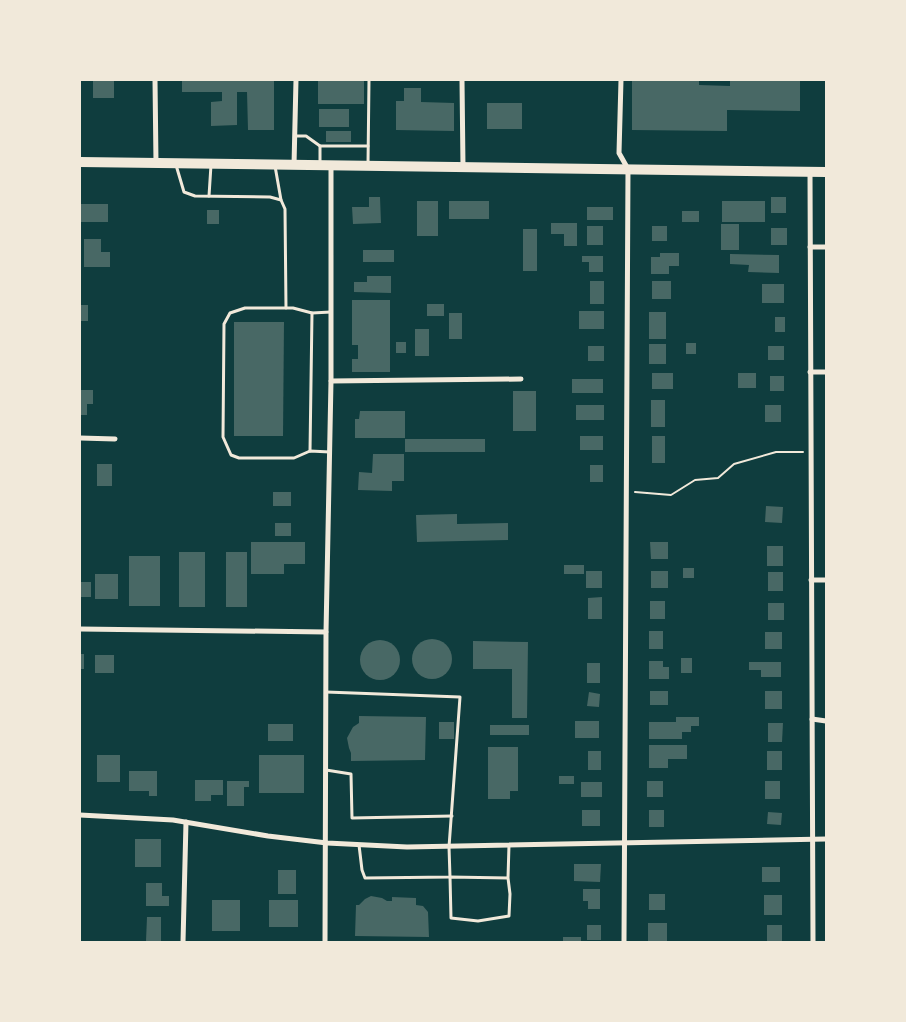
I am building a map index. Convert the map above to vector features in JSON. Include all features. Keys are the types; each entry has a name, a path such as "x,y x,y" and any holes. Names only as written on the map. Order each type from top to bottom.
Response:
{"main road":[{"path":"80,162 826,172"}],"street":[{"path":"155,80 156,163"},
{"path":"294,165 296,80"},
{"path":"462,80 463,167"},
{"path":"621,80 619,154 628,169 628,492 624,942"},
{"path":"326,942 326,632 331,381 330,166"},
{"path":"810,172 813,942"},
{"path":"810,247 826,247"},
{"path":"810,372 826,372"},
{"path":"331,381 521,379"},
{"path":"80,438 115,439"},
{"path":"811,580 826,580"},
{"path":"80,629 326,632"},
{"path":"812,719 826,721"},
{"path":"80,815 186,822 268,836 327,843 449,847 826,839"},
{"path":"183,942 186,822"}],"lane":[{"path":"368,166 369,80"},
{"path":"295,136 306,136 320,146 368,146"},
{"path":"320,146 320,165"},
{"path":"176,163 184,192 195,196 270,197 281,200"},
{"path":"209,196 211,164"},
{"path":"275,165 281,200 285,209 286,308"},
{"path":"330,452 310,451 294,458 239,458 231,455 223,437 224,324 230,313 245,308 293,308 312,313 331,312"},
{"path":"310,451 312,313"},
{"path":"326,692 460,697 449,847 451,918 478,921 509,916 509,846"},
{"path":"326,770 351,774 352,818 452,816"},
{"path":"359,844 362,870 365,878 508,878"}],"path":[{"path":"628,492 671,496 695,480 718,478 734,464 776,452 810,452"}],"building":[{"path":"93,80 114,80 114,98 93,98"},
{"path":"182,80 274,80 274,130 248,130 247,92 237,92 237,125 211,126 211,102 222,101 222,92 182,92"},
{"path":"318,80 364,80 364,104 318,104"},
{"path":"632,80 699,80 699,85 730,86 730,80 800,80 800,111 727,110 727,131 632,130"},
{"path":"404,88 421,88 421,102 454,103 454,131 396,130 396,101 404,101"},
{"path":"487,103 522,103 522,129 487,129"},
{"path":"319,109 349,109 349,127 319,127"},
{"path":"326,131 351,131 351,142 326,142"},
{"path":"369,197 380,197 381,223 353,224 352,207 369,207"},
{"path":"771,197 786,197 786,213 771,213"},
{"path":"417,201 438,201 438,236 417,236"},
{"path":"449,201 489,201 489,219 449,219"},
{"path":"722,201 765,201 765,222 722,222"},
{"path":"80,204 108,204 108,222 80,222"},
{"path":"587,207 613,207 613,220 587,220"},
{"path":"207,210 219,210 219,224 207,224"},
{"path":"682,211 699,211 699,222 682,222"},
{"path":"551,223 577,223 577,246 564,246 564,234 551,234"},
{"path":"721,224 739,224 739,250 721,250"},
{"path":"587,226 603,226 603,245 587,245"},
{"path":"652,226 667,226 667,241 652,241"},
{"path":"771,228 787,228 787,245 771,245"},
{"path":"523,229 537,229 537,271 523,271"},
{"path":"84,239 101,239 101,252 110,252 110,267 84,267"},
{"path":"363,250 394,250 394,262 363,262"},
{"path":"660,253 679,253 679,266 669,266 669,274 651,274 651,257 660,257"},
{"path":"730,254 779,255 779,273 748,272 749,265 730,264"},
{"path":"582,256 603,256 603,272 589,272 589,262 582,262"},
{"path":"367,276 391,276 391,293 354,292 354,282 367,282"},
{"path":"590,281 604,281 604,304 590,304"},
{"path":"652,281 671,281 671,299 652,299"},
{"path":"762,284 784,284 784,303 762,303"},
{"path":"352,300 390,300 390,372 352,372 352,359 358,359 358,345 352,345"},
{"path":"427,304 444,304 444,316 427,316"},
{"path":"80,305 88,305 88,321 80,321"},
{"path":"579,311 604,311 604,329 579,329"},
{"path":"649,312 666,312 666,339 649,339"},
{"path":"449,313 462,313 462,339 449,339"},
{"path":"775,317 785,317 785,332 775,332"},
{"path":"234,322 284,322 283,436 234,436"},
{"path":"415,329 429,329 429,356 415,356"},
{"path":"396,342 406,342 406,353 396,353"},
{"path":"686,343 696,343 696,354 686,354"},
{"path":"649,344 666,344 666,364 649,364"},
{"path":"588,346 604,346 604,361 588,361"},
{"path":"768,346 784,346 784,360 768,360"},
{"path":"652,373 673,373 673,389 652,389"},
{"path":"738,373 756,373 756,388 738,388"},
{"path":"770,376 784,376 784,391 770,391"},
{"path":"572,379 603,379 603,393 572,393"},
{"path":"80,390 93,390 93,404 87,404 87,415 80,415"},
{"path":"513,391 536,391 536,431 513,431"},
{"path":"651,400 665,400 665,427 651,427"},
{"path":"576,405 604,405 604,420 576,420"},
{"path":"765,405 781,405 781,422 765,422"},
{"path":"360,411 405,411 405,438 355,438 355,419 359,419"},
{"path":"580,436 603,436 603,450 580,450"},
{"path":"652,436 665,436 665,463 652,463"},
{"path":"405,439 485,439 485,452 405,452"},
{"path":"373,454 404,454 404,481 392,481 392,491 358,490 359,472 372,473"},
{"path":"97,464 112,464 112,486 97,486"},
{"path":"590,465 603,465 603,482 590,482"},
{"path":"273,492 291,492 291,506 273,506"},
{"path":"766,506 783,507 782,523 765,522"},
{"path":"457,514 457,524 508,523 508,540 417,542 416,515"},
{"path":"275,523 291,523 291,536 275,536"},
{"path":"251,542 305,542 305,564 284,564 284,574 251,574"},
{"path":"650,542 668,542 668,559 651,559"},
{"path":"767,546 783,546 783,566 767,566"},
{"path":"179,552 205,552 205,607 179,607"},
{"path":"226,552 247,552 247,607 226,607"},
{"path":"129,556 160,556 160,606 129,606"},
{"path":"564,565 584,565 584,574 564,574"},
{"path":"683,568 694,568 694,578 683,578"},
{"path":"586,571 602,571 602,588 586,588"},
{"path":"651,571 668,571 668,588 651,588"},
{"path":"768,572 783,572 783,591 768,591"},
{"path":"95,574 118,574 118,599 95,599"},
{"path":"80,582 91,582 91,597 80,597"},
{"path":"602,597 602,619 588,619 588,598"},
{"path":"650,601 665,601 665,619 650,619"},
{"path":"768,603 784,603 784,620 768,620"},
{"path":"649,631 663,631 663,649 649,649"},
{"path":"765,632 782,632 782,649 765,649"},
{"path":"436,639 443,642 449,648 452,659 451,667 443,676 436,679 428,679 421,676 413,667 412,655 415,648 424,640"},
{"path":"384,640 391,643 397,649 400,660 399,668 391,677 384,680 376,680 369,677 361,668 360,656 363,649 372,641"},
{"path":"473,641 528,642 527,718 512,718 512,669 473,669"},
{"path":"80,654 84,654 84,669 80,669"},
{"path":"95,655 114,655 114,673 95,673"},
{"path":"681,658 692,658 692,673 681,673"},
{"path":"649,661 663,661 663,667 669,667 669,679 649,679"},
{"path":"749,662 781,662 781,677 761,677 761,670 749,670"},
{"path":"587,663 600,663 600,683 587,683"},
{"path":"650,691 668,691 668,705 650,705"},
{"path":"765,691 782,691 782,709 765,709"},
{"path":"589,692 600,694 599,707 587,706"},
{"path":"359,716 426,717 425,760 351,761 347,738 353,727 359,723"},
{"path":"676,717 699,717 699,726 691,726 691,732 682,732 682,739 649,739 649,722 676,722"},
{"path":"575,721 599,721 599,738 575,738"},
{"path":"439,722 454,722 454,739 439,739"},
{"path":"768,723 783,723 782,742 768,742"},
{"path":"268,724 293,724 293,741 268,741"},
{"path":"490,725 529,725 529,735 490,735"},
{"path":"649,745 687,745 687,759 668,759 668,768 649,768"},
{"path":"488,747 518,747 518,791 510,791 510,799 488,799"},
{"path":"588,751 601,751 601,770 588,770"},
{"path":"767,751 782,751 782,770 767,770"},
{"path":"97,755 120,755 120,782 97,782"},
{"path":"259,755 304,755 304,793 259,793"},
{"path":"129,771 157,771 157,796 149,796 149,791 129,791"},
{"path":"559,776 574,776 574,784 559,784"},
{"path":"195,780 223,780 223,795 211,795 211,801 195,801"},
{"path":"227,781 249,781 249,787 244,787 244,806 227,806"},
{"path":"647,781 663,781 663,797 647,797"},
{"path":"765,781 780,781 780,799 765,799"},
{"path":"581,782 602,782 602,797 581,797"},
{"path":"582,810 600,810 600,826 582,826"},
{"path":"649,810 664,810 664,827 649,827"},
{"path":"768,812 782,813 781,825 767,824"},
{"path":"135,839 161,839 161,867 135,867"},
{"path":"574,864 601,864 600,882 574,881"},
{"path":"762,867 780,867 780,882 762,882"},
{"path":"278,870 296,870 296,894 278,894"},
{"path":"146,883 162,883 162,896 169,896 169,906 146,906"},
{"path":"583,889 600,889 600,909 588,909 588,901 583,901"},
{"path":"649,894 665,894 665,910 649,910"},
{"path":"764,895 782,895 782,915 764,915"},
{"path":"371,896 387,901 392,901 392,897 416,898 416,905 423,906 428,912 429,937 355,936 356,905 359,905"},
{"path":"212,900 240,900 240,931 212,931"},
{"path":"269,900 298,900 298,927 269,927"},
{"path":"147,917 161,917 161,941 146,941"},
{"path":"648,923 667,923 667,942 648,942"},
{"path":"587,925 601,925 601,940 587,940"},
{"path":"767,925 782,925 782,942 767,942"},
{"path":"563,937 581,937 581,942 563,942"}]}
